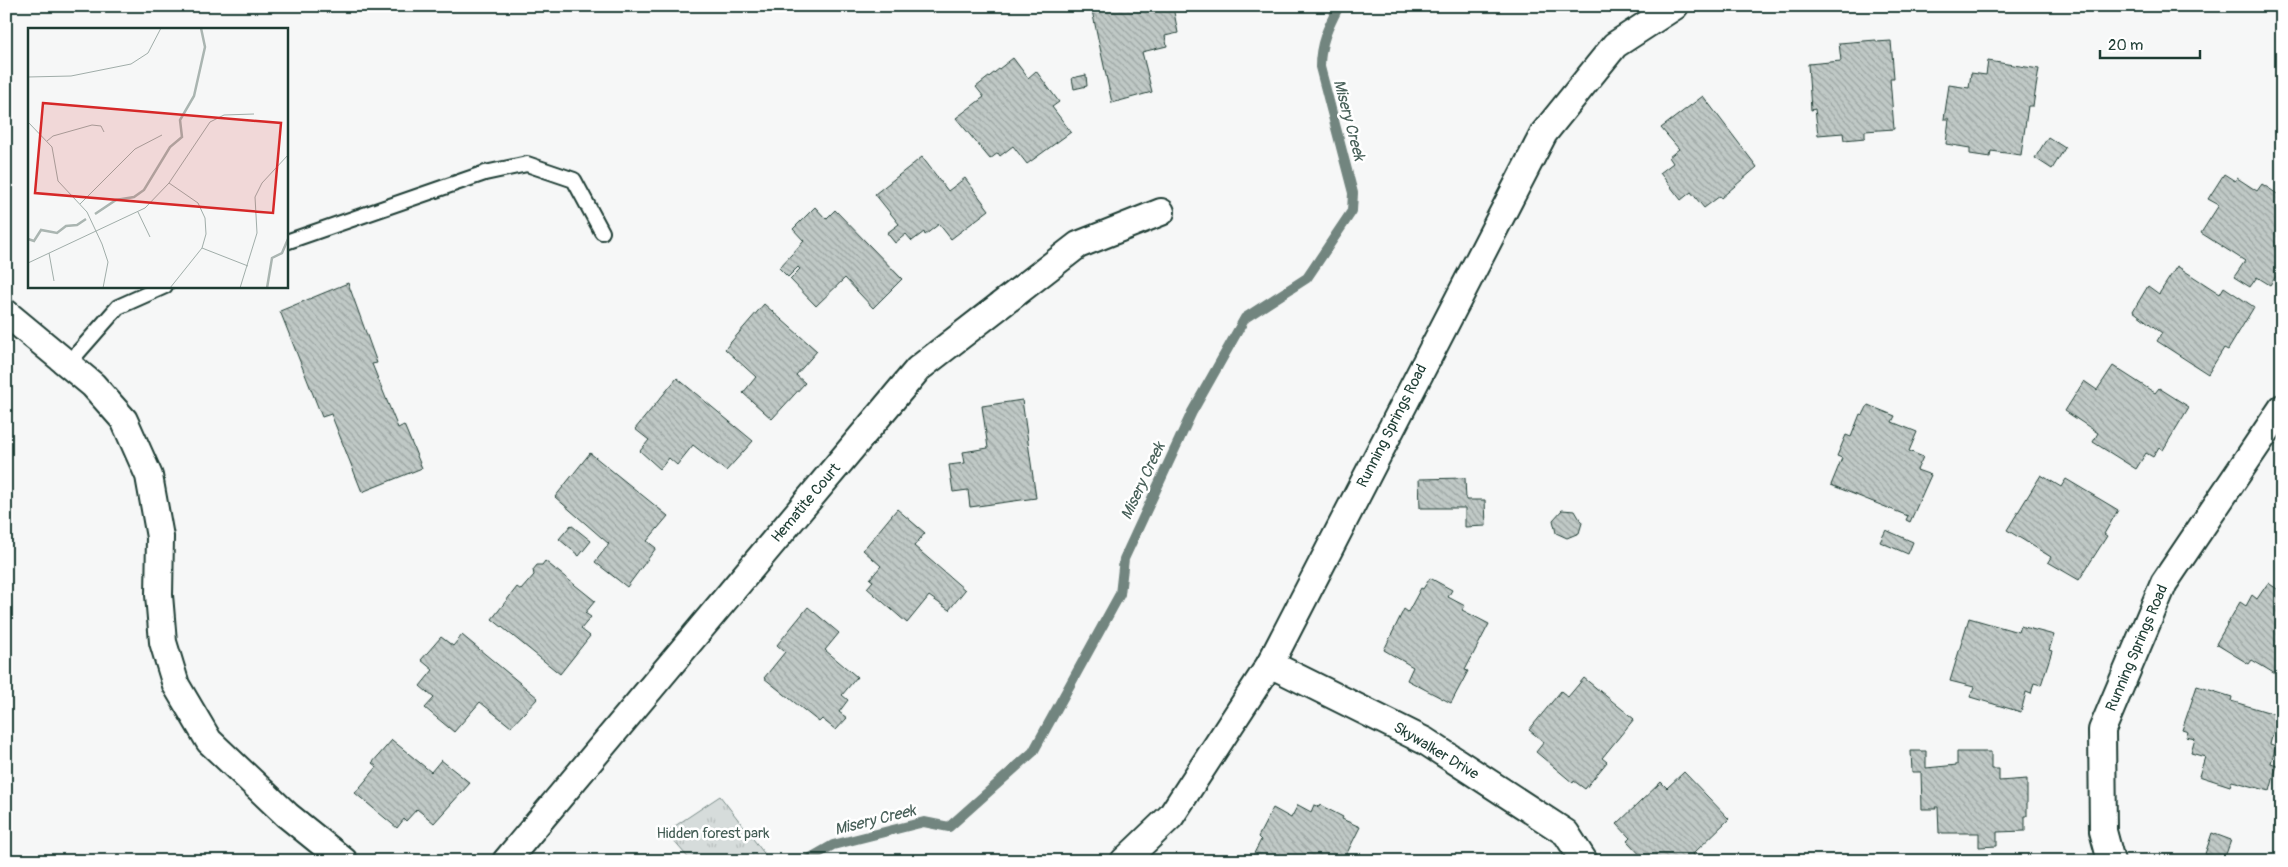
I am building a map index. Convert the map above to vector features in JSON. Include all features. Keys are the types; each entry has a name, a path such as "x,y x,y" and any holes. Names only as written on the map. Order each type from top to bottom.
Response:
{"street":[{"name":"Running Springs Road","path":"1124,861 1171,816 1270,664 1544,133 1615,45 1675,6"},
{"name":"Hematite Court","path":"506,861 918,369 1078,245 1161,212"},
{"path":"6,313 93,385 124,420 149,476 160,537 159,595 163,642 176,685 209,741 287,815 344,861"},
{"name":"Running Springs Road","path":"2111,861 2102,831 2102,730 2164,584 2282,408"},
{"name":"Skywalker Drive","path":"1270,664 1425,741 1566,833 1584,861"}],"lane":[{"path":"288,241 485,173 527,164 574,180 602,232"},
{"path":"68,364 118,307 161,288"}],"green space":[{"name":"Hidden forest park","path":"720,796 770,861 691,861 666,832"}],"building":[{"path":"1091,6 1173,7 1178,33 1165,36 1167,46 1142,52 1152,92 1112,103"},
{"path":"1876,40 1876,42 1891,41 1894,78 1890,78 1894,129 1865,131 1865,138 1844,140 1843,133 1818,135 1815,109 1811,110 1808,64 1841,61 1839,43"},
{"path":"1013,58 1028,78 1036,71 1059,102 1052,107 1071,132 1027,164 1013,146 1000,156 998,153 990,159 956,118 984,97 976,87"},
{"path":"1988,61 2039,69 2033,106 2028,106 2021,155 1991,151 1990,157 1970,154 1970,148 1946,144 1949,119 1944,119 1949,85 1969,88 1971,73 1986,75"},
{"path":"1086,75 1087,86 1074,89 1072,78"},
{"path":"1703,96 1757,167 1721,198 1720,196 1704,208 1691,192 1681,200 1660,173 1673,163 1669,157 1679,149 1661,128"},
{"path":"2048,137 2065,148 2052,169 2035,158"},
{"path":"922,157 948,191 965,178 989,210 951,239 939,224 925,235 924,232 912,241 906,234 895,243 887,233 899,224 875,194"},
{"path":"2224,174 2235,181 2237,178 2257,191 2262,184 2282,197 2282,272 2279,272 2270,285 2257,277 2250,287 2234,277 2245,261 2201,233 2219,205 2208,199"},
{"path":"815,207 826,219 835,210 902,279 873,308 845,278 816,306 790,279 800,269 798,267 788,277 779,268 804,241 793,229"},
{"path":"2177,266 2220,294 2224,287 2254,307 2228,350 2224,348 2208,374 2157,341 2162,333 2133,311 2148,286 2159,294"},
{"path":"348,283 377,363 372,364 398,428 404,425 422,468 362,492 331,414 322,417 280,311"},
{"path":"764,304 817,351 796,375 805,383 772,419 743,393 756,377 725,349"},
{"path":"2113,366 2155,393 2159,388 2189,407 2163,450 2159,447 2153,457 2146,453 2136,469 2093,442 2098,433 2065,411 2084,381 2097,390"},
{"path":"677,378 753,441 726,471 693,445 677,465 669,458 660,469 640,451 649,440 635,429"},
{"path":"1022,400 1036,498 970,507 968,490 953,492 949,465 965,463 963,452 988,448 982,406"},
{"path":"1868,405 1895,416 1892,422 1917,432 1909,451 1923,457 1917,470 1931,475 1910,522 1906,520 1908,516 1831,485 1842,458 1837,456 1846,435 1851,437 1860,414 1863,415"},
{"path":"590,453 668,516 647,541 656,548 627,587 595,562 609,544 555,497"},
{"path":"2041,475 2061,487 2066,479 2118,510 2104,534 2107,536 2079,580 2048,562 2051,557 2007,530"},
{"path":"1465,478 1466,500 1485,500 1486,526 1465,527 1465,508 1420,508 1419,479"},
{"path":"897,509 925,533 914,546 965,590 949,610 929,596 907,623 867,588 873,581 870,579 881,566 863,550"},
{"path":"1562,510 1575,511 1582,523 1579,533 1567,538 1556,533 1553,520"},
{"path":"571,525 591,541 579,556 559,539"},
{"path":"1886,530 1913,542 1908,554 1880,542"},
{"path":"545,561 595,601 585,613 591,617 581,629 590,636 560,674 492,619 517,587 521,590 534,575 533,570 537,565 542,565"},
{"path":"1430,578 1452,590 1448,597 1465,606 1462,610 1489,624 1465,670 1468,671 1451,703 1407,680 1413,667 1384,650 1404,609 1408,612 1421,588 1423,589"},
{"path":"2268,583 2282,592 2282,678 2252,660 2249,664 2216,644 2240,602 2246,606 2252,595 2257,599"},
{"path":"808,607 839,633 825,650 857,677 842,695 848,700 839,712 847,718 836,730 822,719 819,722 764,678 785,652 777,645"},
{"path":"1969,618 2018,632 2020,626 2054,635 2049,650 2052,651 2041,685 2034,683 2031,694 2026,692 2021,712 1970,697 1974,687 1950,681"},
{"path":"462,635 538,698 511,727 480,702 454,732 425,708 434,698 420,686 433,670 421,660 441,637 453,646"},
{"path":"1584,678 1634,719 1602,758 1607,762 1585,789 1574,781 1573,783 1536,752 1544,742 1529,730 1561,691 1568,697"},
{"path":"2197,686 2232,697 2231,701 2278,715 2270,744 2276,746 2271,763 2277,765 2270,791 2232,781 2230,786 2199,776 2205,757 2191,753 2195,739 2186,737 2188,732 2182,730"},
{"path":"392,740 431,772 441,760 470,783 434,823 417,809 406,821 404,819 397,828 355,793 377,767 372,763"},
{"path":"1911,751 1926,751 1926,768 1957,765 1957,752 1991,752 1991,769 1999,769 1999,781 2027,779 2025,831 1997,832 1997,846 1979,847 1979,833 1939,833 1938,807 1935,807 1936,809 1922,809 1921,772 1912,772"},
{"path":"1684,772 1729,819 1693,854 1697,859 1695,861 1646,861 1627,841 1630,838 1617,824 1661,782 1667,788"},
{"path":"1298,805 1311,812 1314,805 1319,807 1320,805 1343,817 1342,819 1360,827 1343,861 1339,858 1337,861 1250,861 1261,840 1258,837 1273,808 1291,818"},
{"path":"2212,833 2231,840 2224,860 2205,854"}],"waterway":[{"name":"Misery Creek","path":"805,861 833,845 924,822 949,827 1033,752 1120,594 1124,559 1192,412 1245,318 1307,278 1352,211 1353,193 1320,67 1321,50 1325,35 1339,6"}]}
